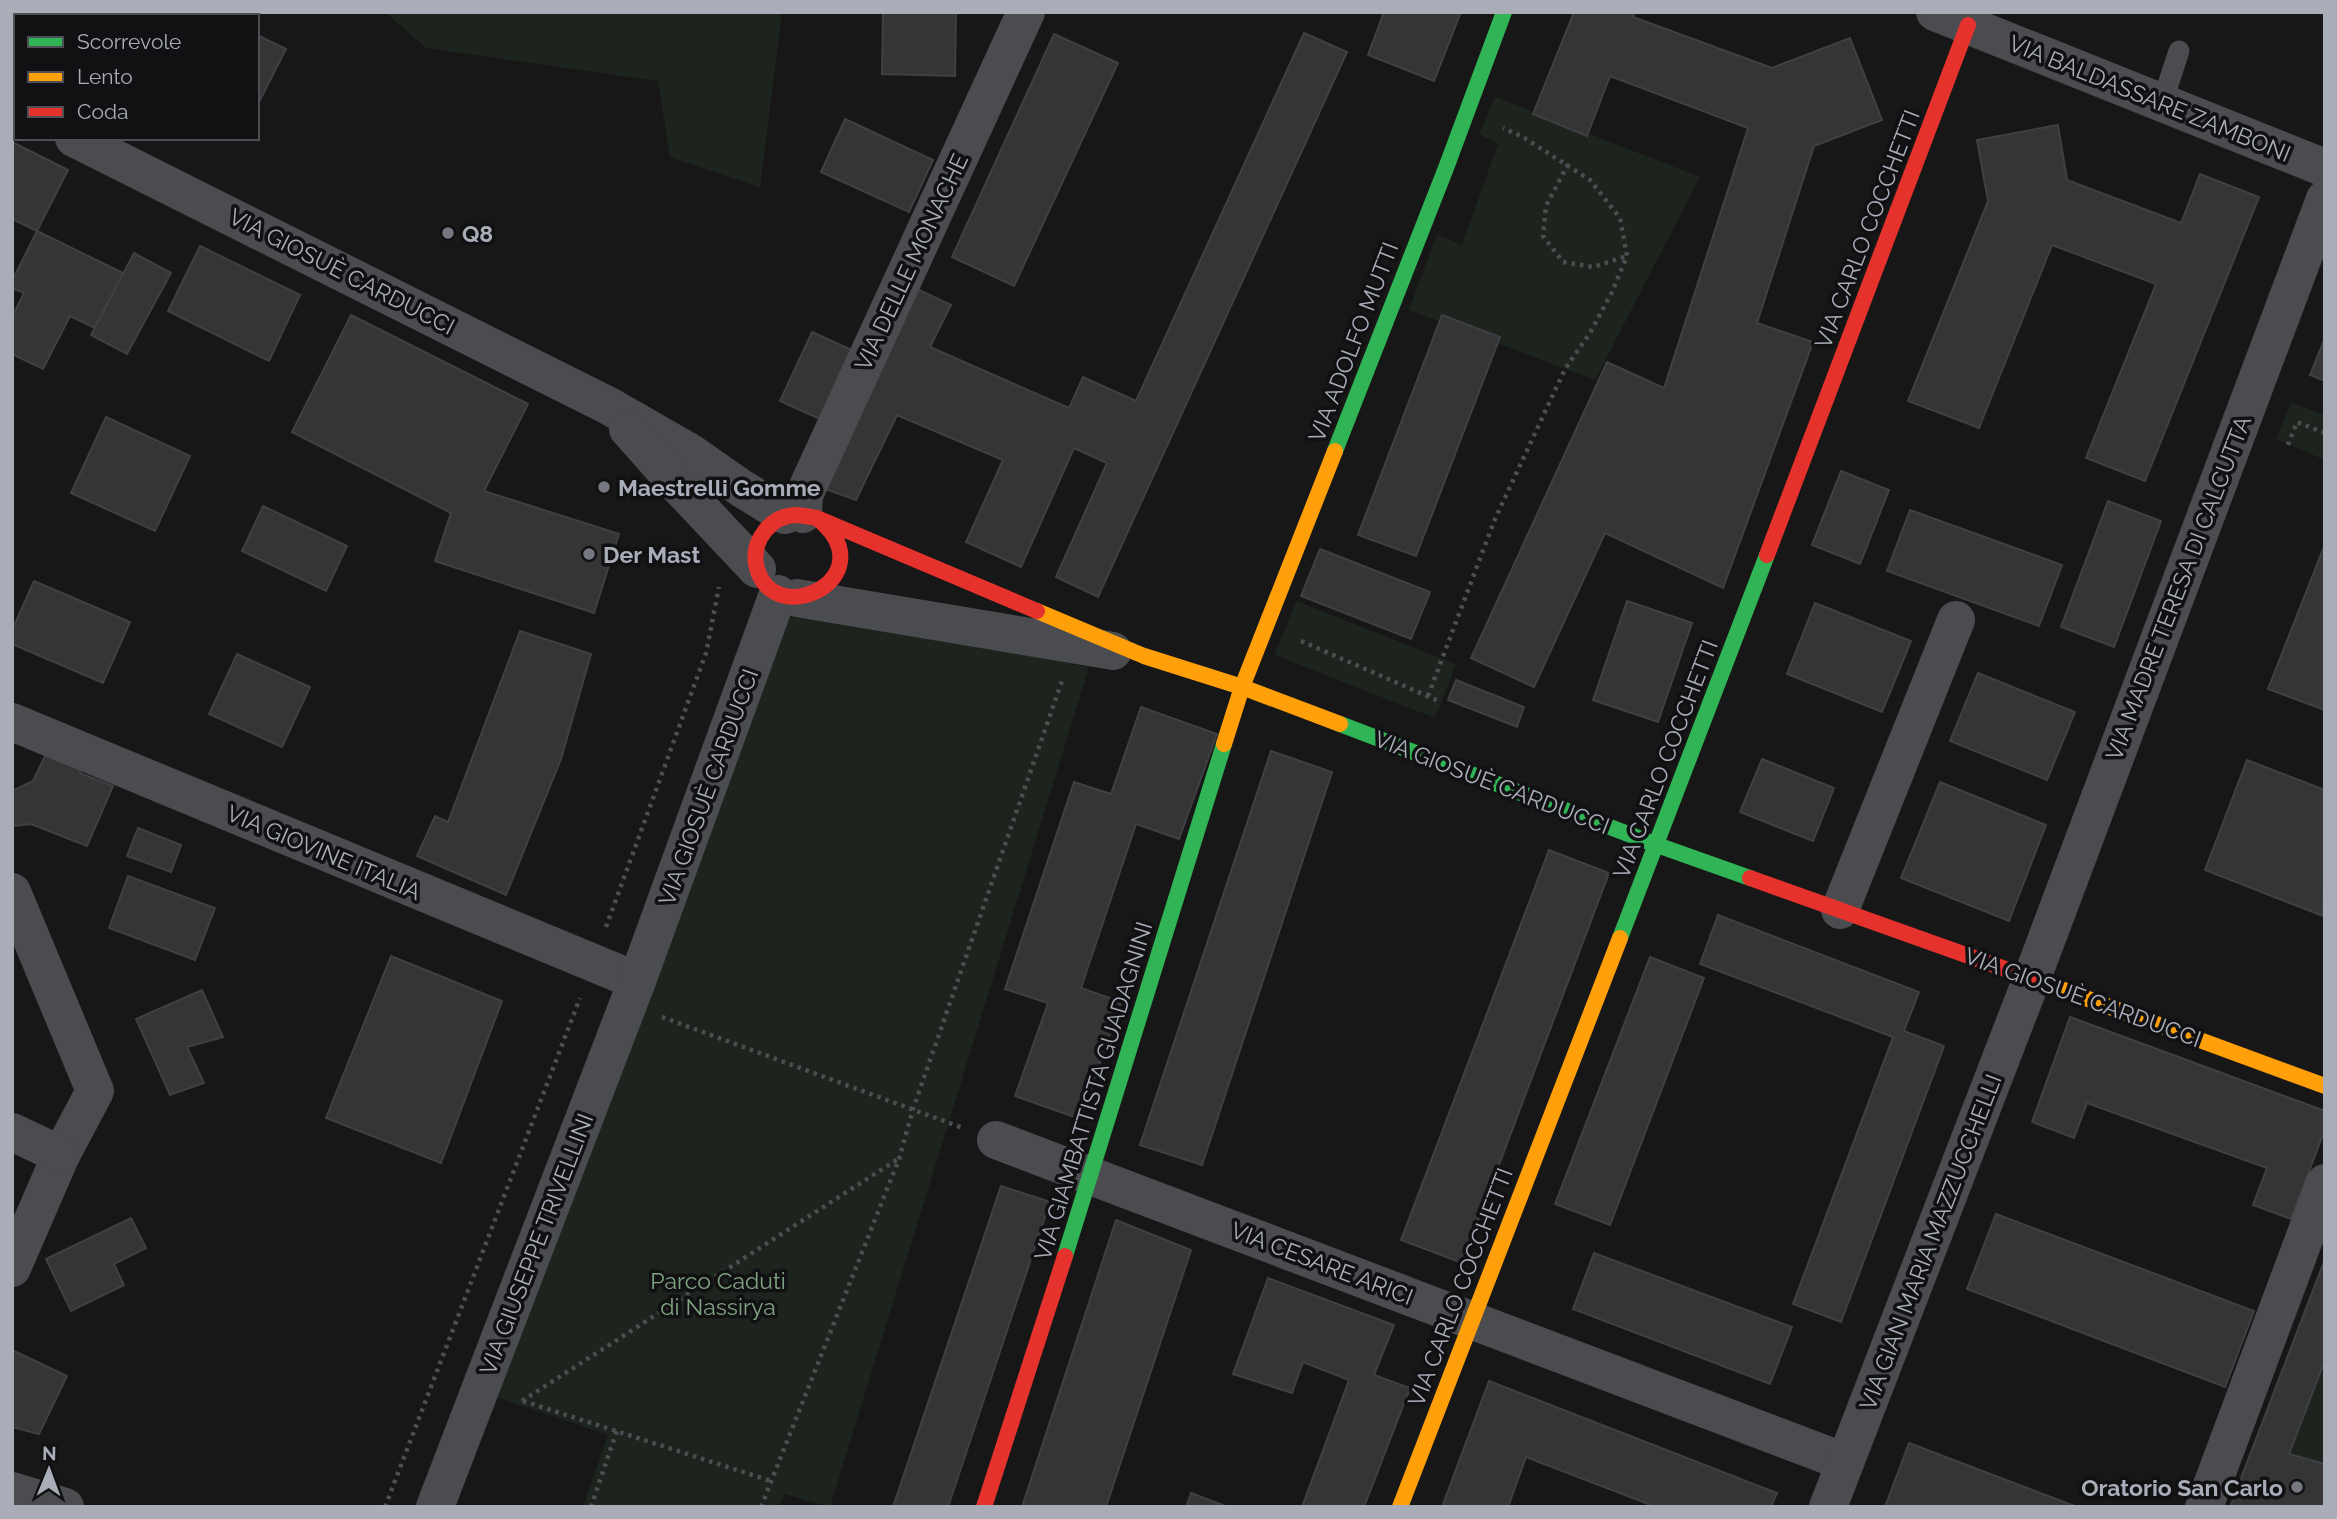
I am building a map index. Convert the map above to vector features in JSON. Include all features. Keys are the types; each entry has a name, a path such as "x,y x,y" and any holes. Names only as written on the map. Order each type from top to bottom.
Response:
{"street":[{"name":"VIA DELLE MONACHE","path":"802,516 804,495 1026,12"},
{"name":"VIA ADOLFO MUTTI","path":"1242,687 1504,12"},
{"name":"VIA BALDASSARE ZAMBONI","path":"1952,19 2325,168"},
{"name":"VIA CARLO COCCHETTI","path":"1400,1507 1657,845 1952,19"},
{"name":"VIA GIOSUÈ CARDUCCI","path":"78,140 608,406 691,453 740,488 802,516 1144,656 1242,687 1657,845 2032,978 2325,1086"},
{"name":"VIA MADRE TERESA DI CALCUTTA","path":"2032,978 2325,199"},
{"name":"VIA GIOSUÈ CARDUCCI","path":"608,406 675,482 778,587 811,596 826,587 835,576 840,559 838,543 832,531 802,516 770,524 760,536 755,554 778,587 1144,656"},
{"name":"VIA GIOSUÈ CARDUCCI","path":"637,981 778,587"},
{"path":"1840,910 1955,620"},
{"name":"VIA GIAMBATTISTA GUADAGNINI","path":"984,1507 1091,1176 1242,687"},
{"name":"VIA GIOVINE ITALIA","path":"12,722 637,981"},
{"path":"12,892 95,1091 61,1154 12,1268"},
{"name":"VIA GIAN MARIA MAZZUCCHELLI","path":"1828,1507 2032,978"},
{"name":"VIA GIUSEPPE TRIVELLINI","path":"435,1507 637,981"},
{"path":"12,1132 61,1154"},
{"name":"VIA CESARE ARICI","path":"996,1140 1845,1462"},
{"path":"2204,1507 2325,1183"},
{"path":"12,1492 65,1507"}],"lane":[{"path":"2162,103 2179,51"}],"path":[{"path":"1428,696 1495,519 1565,369 1590,333 1627,257 1620,218 1590,180 1523,137 1466,113"},
{"path":"1568,164 1546,206 1543,236 1563,262 1593,267 1627,257"},
{"path":"2285,417 2325,433"},
{"path":"2288,445 2297,422"},
{"path":"604,934 706,653 720,582"},
{"path":"1292,637 1441,702"},
{"path":"761,1507 899,1159 913,1109 1062,681"},
{"path":"385,1507 584,988"},
{"path":"655,1015 996,1140"},
{"path":"771,1481 522,1401 899,1159"},
{"path":"591,1507 617,1430"}],"green space":[{"path":"385,12 782,12 760,187 670,157 658,81 426,48"},
{"path":"1495,97 1700,177 1595,380 1409,310 1437,234 1462,245 1498,144 1479,134"},
{"path":"2291,402 2325,415 2325,460 2276,439"},
{"path":"1296,601 1456,664 1435,718 1275,655"},
{"name":"Parco Caduti di Nassirya","path":"790,617 884,629 1089,667 830,1507 784,1494 779,1507 583,1507 608,1435 496,1397"},
{"path":"2325,1360 2325,1464 2289,1454"}],"building":[{"path":"211,12 214,14 124,14"},
{"path":"883,12 956,12 955,76 882,74"},
{"path":"1384,12 1461,12 1434,81 1368,55"},
{"path":"1574,12 1635,12 1633,17 1772,68 1850,38 1882,120 1814,146 1757,323 1813,342 1723,588 1605,533 1534,687 1471,658 1607,362 1664,388 1748,128 1610,76 1587,136 1533,114"},
{"path":"1304,33 1347,52 1098,597 1056,577 1107,463 1074,448 1021,567 966,542 1003,460 897,415 856,500 825,489 913,287 951,305 930,347 1069,408 1083,377 1136,401"},
{"path":"1054,34 1118,63 1014,286 952,257"},
{"path":"259,36 286,49 259,102"},
{"path":"845,119 933,160 909,212 821,172"},
{"path":"2058,125 2067,180 2181,223 2200,174 2259,197 2145,481 2086,458 2156,284 2052,245 1979,428 1908,401 1988,201 1977,140"},
{"path":"12,142 68,170 37,231 12,219"},
{"path":"37,231 123,273 95,328 70,316 43,369 12,354 12,317 24,293 12,288 12,281"},
{"path":"200,246 300,295 269,361 168,311"},
{"path":"134,253 171,273 127,354 91,335"},
{"path":"351,315 528,404 484,491 619,534 594,613 435,561 451,513 292,432"},
{"path":"1442,315 1500,337 1416,556 1358,535"},
{"path":"812,332 854,351 822,420 780,401"},
{"path":"2325,338 2325,381 2310,375"},
{"path":"106,417 190,456 155,531 71,493"},
{"path":"1841,471 1889,490 1860,564 1812,545"},
{"path":"2108,501 2161,521 2114,647 2061,627"},
{"path":"263,506 347,546 326,591 242,551"},
{"path":"1910,510 2062,565 2039,626 1887,571"},
{"path":"2325,544 2325,710 2268,689"},
{"path":"1320,549 1430,592 1411,639 1301,596"},
{"path":"34,581 130,622 103,683 12,644 12,630"},
{"path":"1627,601 1692,623 1658,722 1593,700"},
{"path":"1815,603 1911,641 1882,712 1787,674"},
{"path":"520,631 591,654 561,759 506,895 417,856 435,816 448,822"},
{"path":"237,654 310,687 282,747 209,714"},
{"path":"1978,673 2075,712 2047,780 1950,741"},
{"path":"1456,680 1524,707 1517,727 1448,700"},
{"path":"1141,707 1217,734 1179,839 1136,824 1081,988 1121,1002 1080,1119 1015,1096 1048,1003 1005,989 1074,782 1111,794"},
{"path":"1271,751 1332,772 1202,1165 1140,1145"},
{"path":"47,752 81,765 80,773 113,786 87,846 31,824 13,826 12,791 33,781"},
{"path":"1762,759 1834,788 1813,841 1740,812"},
{"path":"2247,760 2325,790 2323,916 2205,870"},
{"path":"1940,782 2046,825 2009,921 1901,878"},
{"path":"138,828 181,845 171,872 127,856"},
{"path":"1549,850 1609,873 1462,1263 1401,1240"},
{"path":"128,876 215,908 195,960 109,928"},
{"path":"1718,915 1919,992 1904,1031 1944,1046 1841,1322 1793,1304 1893,1037 1700,964"},
{"path":"391,956 502,1001 441,1163 326,1118"},
{"path":"1650,957 1704,978 1610,1225 1555,1204"},
{"path":"202,990 223,1037 187,1047 204,1083 170,1095 136,1019"},
{"path":"2070,1017 2325,1111 2325,1129 2291,1219 2253,1205 2267,1168 2087,1103 2074,1138 2032,1122"},
{"path":"1001,1186 1050,1202 948,1507 893,1507"},
{"path":"1996,1214 2254,1311 2225,1387 1967,1289"},
{"path":"131,1218 146,1248 114,1264 124,1285 71,1311 46,1259"},
{"path":"1116,1220 1191,1250 1106,1507 1022,1507"},
{"path":"1594,1253 1792,1327 1770,1384 1573,1309"},
{"path":"2325,1259 2325,1360 2289,1454 2325,1464 2325,1507 2230,1507"},
{"path":"1268,1278 1394,1325 1374,1375 1410,1388 1364,1507 1302,1507 1349,1380 1303,1362 1292,1393 1233,1374"},
{"path":"12,1350 67,1376 39,1434 12,1427"},
{"path":"1489,1381 1777,1493 1771,1507 1656,1507 1526,1457 1508,1507 1442,1507"},
{"path":"1909,1443 2077,1507 1885,1507"},
{"path":"1191,1493 1228,1507 1186,1507"}],"traffic: fast":[{"path":"1335,451 1504,12"},
{"path":"1620,938 1767,555"},
{"path":"1340,724 1750,878"},
{"path":"1065,1256 1224,744"}],"traffic: slow":[{"path":"1224,744 1242,687 1335,451"},
{"path":"1037,611 1144,656 1242,687 1340,724"},
{"path":"1400,1507 1620,938"},
{"path":"2042,982 2325,1086"}],"traffic: jam":[{"path":"1767,555 1968,25"},
{"path":"817,518 836,540 840,560 833,577 819,590 801,596 782,595 766,585 756,564 757,546 771,525 786,516 798,515 817,518 1037,611"},
{"path":"1750,878 2042,982"},
{"path":"984,1507 1065,1256"}],"place":[{"name":"Q8","path":"448,233"},
{"name":"Maestrelli Gomme","path":"604,487"},
{"name":"Der Mast","path":"589,554"},
{"name":"Oratorio San Carlo","path":"2297,1487"}]}
